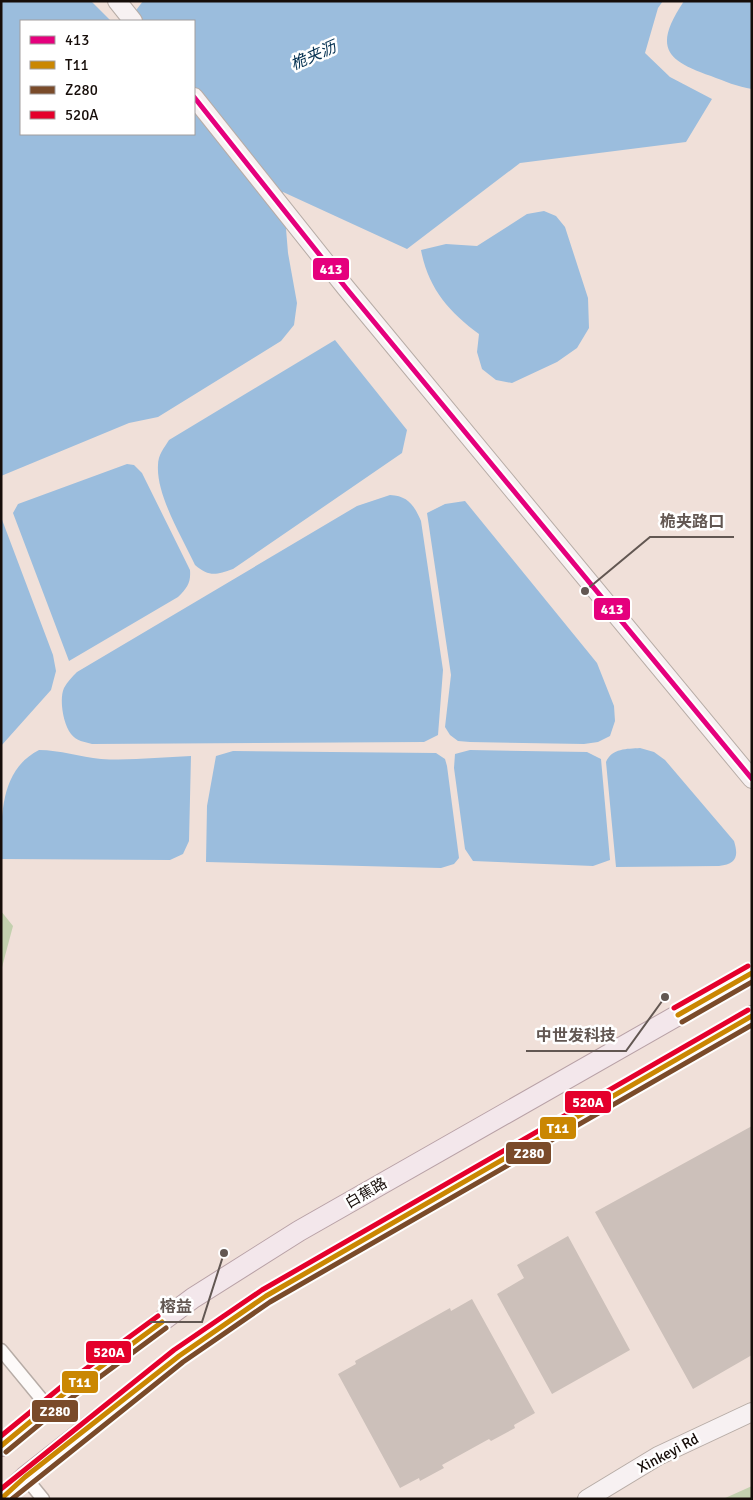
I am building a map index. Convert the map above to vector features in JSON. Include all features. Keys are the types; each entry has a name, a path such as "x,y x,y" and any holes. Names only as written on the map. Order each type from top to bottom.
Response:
{"main road":[{"name":"白蕉路","path":"1,1446 48,1407 193,1298 299,1231 752,973"},
{"path":"1,1498 178,1356 266,1296 752,1016"}],"street":[{"path":"117,1 132,20"},
{"path":"195,99 346,288 752,779"},
{"path":"1,1350 48,1407"},
{"name":"Xinkeyi Rd","path":"588,1499 658,1456 752,1412"},
{"path":"25,1477 43,1499"}],"green space":[{"path":"1,911 13,926 1,971"},
{"path":"752,1486 752,1499 723,1499"}],"water":[{"name":"桅夹沥","path":"1,1 91,1 110,20 20,20 20,135 195,135 195,20 129,20 143,1 663,1 658,8 645,53 670,77 712,99 686,142 520,163 407,249 283,192 288,253 297,303 294,325 281,341 158,417 129,423 1,476"},
{"path":"684,1 752,1 752,89 731,84 695,70 674,57 669,49 667,40 669,29"},
{"path":"544,211 556,216 565,227 588,298 589,328 577,348 557,362 512,383 496,380 482,369 477,352 479,334 458,317 441,298 424,264 421,250 446,244 477,246 527,214"},
{"path":"335,340 407,430 402,453 233,569 217,574 204,572 195,565 165,502 158,477 158,461 162,452 169,440"},
{"path":"127,464 134,465 142,473 190,570 189,582 178,597 69,661 13,513 18,504"},
{"path":"390,495 401,497 410,502 421,521 443,670 438,735 424,742 92,744 78,740 68,730 64,718 62,698 65,686 77,672 357,506"},
{"path":"465,501 597,663 614,706 615,721 610,736 598,742 584,744 470,742 458,741 450,735 445,727 451,675 427,513 445,504"},
{"path":"1,517 53,655 56,671 51,690 1,746"},
{"path":"640,748 654,752 665,760 734,841 736,855 733,861 719,866 616,867 606,762 616,752"},
{"path":"39,750 112,759 191,756 189,841 183,854 170,860 1,859 1,826 5,796 17,769 26,759"},
{"path":"470,750 587,752 601,759 610,860 593,866 473,861 465,849 454,768 455,754"},
{"path":"233,751 436,753 445,759 447,766 459,858 454,864 441,868 206,862 207,806 216,756"}],"building":[{"path":"752,1126 752,1355 693,1389 595,1212"},
{"path":"568,1236 630,1350 552,1394 497,1294 524,1278 517,1265"},
{"path":"472,1299 535,1413 514,1425 515,1428 491,1441 489,1439 442,1465 444,1468 420,1481 419,1478 400,1488 338,1374 356,1364 355,1361 450,1308 451,1311"}],"transit line":[{"name":"413","path":"195,98 346,288 752,779"},
{"name":"520A","path":"674,1008 748,966"},
{"name":"T11","path":"678,1015 752,973"},
{"name":"Z280","path":"682,1022 752,982"},
{"name":"520A","path":"1,1489 174,1350 262,1290 748,1010"},
{"name":"T11","path":"1,1499 25,1477 179,1356 266,1296 752,1016"},
{"name":"Z280","path":"12,1499 183,1362 270,1302 752,1025"},
{"name":"520A","path":"1,1436 61,1387 158,1316"},
{"name":"T11","path":"1,1446 65,1393 162,1322"},
{"name":"Z280","path":"6,1452 70,1399 166,1328"}],"place":[{"name":"桅夹路口","path":"585,591"},
{"name":"中世发科技","path":"665,997"},
{"name":"榕益","path":"224,1253"}]}
